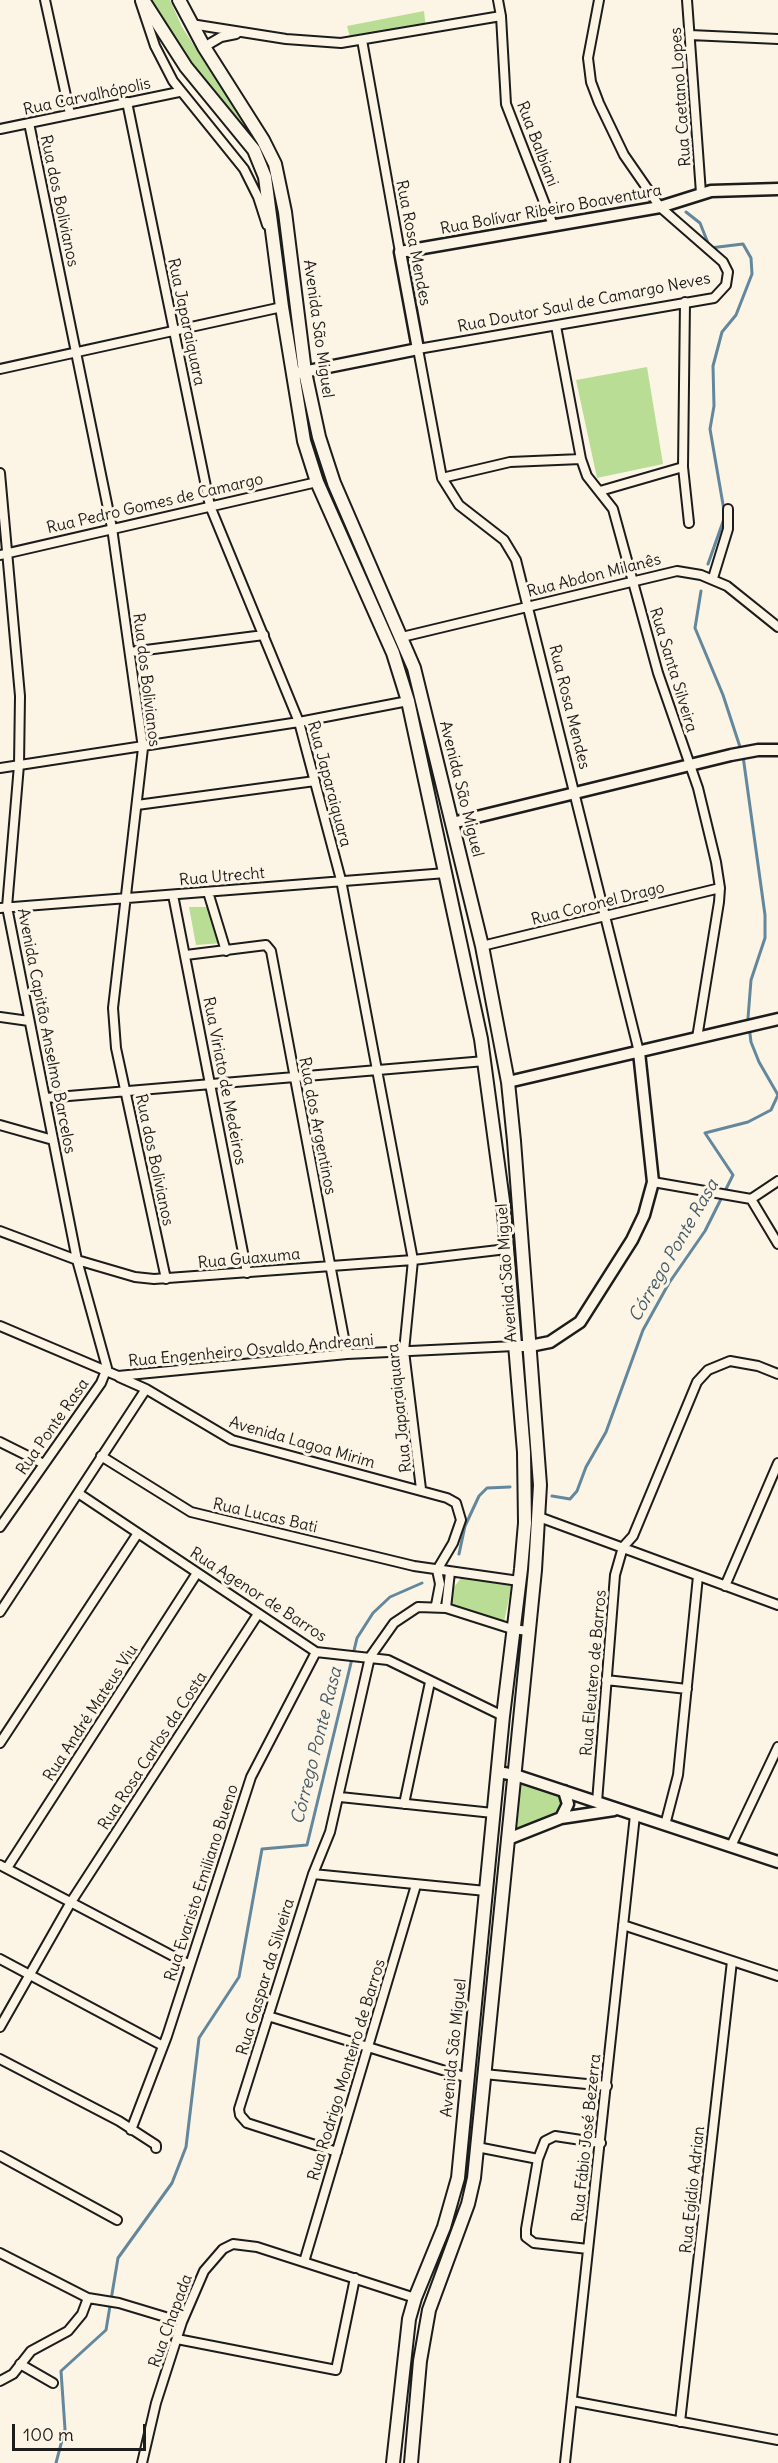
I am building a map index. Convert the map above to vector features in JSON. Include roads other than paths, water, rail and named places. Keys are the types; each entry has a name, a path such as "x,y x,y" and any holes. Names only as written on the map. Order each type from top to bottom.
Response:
{"main road":[{"name":"Avenida São Miguel","path":"141,0 186,68 254,150 268,188 278,256 282,307 304,441 317,482 378,619 408,701 485,1061 507,1250 525,1482 525,1522 512,1629 455,2194 415,2298 406,2334 393,2463"},
{"name":"Avenida São Miguel","path":"179,0 190,24 263,140 274,164 285,212 305,372 326,461 414,668 482,946 508,1082 540,1485 539,1517 477,2147 468,2204 429,2310 420,2361 411,2463"},
{"name":"Rua Bolívar Ribeiro Boaventura","path":"400,252 660,207 701,193 778,189"},
{"name":"Rua Rosa Mendes","path":"400,252 418,349"},
{"name":"Rua Doutor Saul de Camargo Neves","path":"292,374 418,349"},
{"path":"378,619 391,637 402,637"},
{"path":"452,823 731,755 758,750 778,750"},
{"path":"481,1039 494,1082 508,1082 778,1019"},
{"name":"Rua Rosa Mendes","path":"515,1346 530,1346 561,1337 573,1329 585,1316 632,1240 644,1215 653,1182 639,1052"},
{"path":"498,1772 515,1775 778,1862"},
{"path":"561,1818 568,1804 564,1791"},
{"path":"492,1830 508,1839 561,1818 617,1809"}],"street":[{"path":"45,0 70,114"},
{"name":"Avenida São Miguel","path":"141,0 155,46 179,92 237,159 250,180 278,256"},
{"name":"Rua Balbiani","path":"498,0 506,104 553,225"},
{"name":"Rua Doutor Saul de Camargo Neves","path":"418,349 685,302 720,294 726,285 728,272 719,258 660,207 620,147 591,82 589,48 599,0"},
{"name":"Rua Caetano Lopes","path":"687,0 701,193"},
{"path":"190,24 314,42 362,40 501,16"},
{"path":"204,47 221,37 247,33"},
{"path":"690,35 778,39"},
{"name":"Rua Rosa Mendes","path":"362,40 400,252"},
{"name":"Rua Carvalhópolis","path":"0,129 179,92"},
{"name":"Rua Japaraiquara","path":"127,102 210,506 299,722 341,880 380,1072 413,1260 404,1351 421,1489"},
{"name":"Rua dos Bolivianos","path":"29,123 112,528 143,748 113,1008 125,1092 166,1279"},
{"path":"685,302 683,467 689,523"},
{"path":"0,369 77,350 282,307"},
{"name":"Rua Santa Silveira","path":"556,326 581,459 587,476 613,509 632,580 702,806 720,888 697,1038"},
{"name":"Rua Rosa Mendes","path":"418,349 442,478 459,505 504,540 511,550 529,606 639,1052"},
{"path":"442,478 510,462 581,459"},
{"path":"600,491 683,467"},
{"name":"Avenida Capitão Anselmo Barcelos","path":"0,473 20,685 19,765 4,907 77,1260 106,1354 107,1373"},
{"name":"Rua Pedro Gomes de Camargo","path":"0,555 9,551 317,482"},
{"path":"713,578 728,529 728,508"},
{"name":"Rua Abdon Milanês","path":"402,637 677,571 713,578 741,596 778,627"},
{"path":"130,652 264,634"},
{"path":"0,768 143,748 408,701"},
{"path":"137,805 315,781"},
{"name":"Rua Utrecht","path":"4,907 446,873"},
{"name":"Rua Coronel Drago","path":"482,946 720,888"},
{"path":"186,955 226,951 208,892"},
{"name":"Rua Viriato de Medeiros","path":"172,895 186,955 247,1273"},
{"name":"Rua dos Argentinos","path":"226,951 266,945 269,947 347,1354"},
{"path":"0,1017 29,1021"},
{"path":"45,1098 211,1083 380,1072 485,1061"},
{"path":"0,1125 52,1140"},
{"path":"653,1182 751,1199 778,1181"},
{"path":"751,1199 778,1244"},
{"name":"Rua Guaxuma","path":"0,1231 77,1260 135,1277 166,1279 413,1260 507,1250"},
{"name":"Rua Engenheiro Osvaldo Andreani","path":"0,1326 118,1376 347,1354 515,1346"},
{"name":"Rua Eleutero de Barros","path":"597,1802 615,1575 623,1547 633,1536 697,1382 708,1370 730,1361 750,1364 778,1374"},
{"name":"Rua Ponte Rasa","path":"0,1527 107,1373"},
{"name":"Avenida Lagoa Mirim","path":"118,1376 146,1389 232,1440 421,1489 456,1503 459,1510 459,1529 436,1570"},
{"path":"0,1612 146,1389"},
{"path":"0,1442 44,1464"},
{"name":"Rua Lucas Bati","path":"101,1456 153,1491 191,1512 436,1570 519,1581"},
{"path":"725,1586 778,1463"},
{"name":"Rua Agenor de Barros","path":"78,1492 316,1652 388,1660 503,1716"},
{"path":"539,1517 778,1605"},
{"path":"0,1743 138,1533"},
{"path":"436,1570 440,1584 436,1605"},
{"path":"446,1608 450,1572"},
{"name":"Rua André Mateus Viu","path":"4,1867 197,1573"},
{"path":"664,1825 678,1775 698,1576"},
{"path":"368,1657 394,1623 405,1613 418,1607 436,1605 512,1629 529,1631"},
{"name":"Rua Rosa Carlos da Costa","path":"0,2027 28,1974 71,1902 258,1614"},
{"name":"Rua Evaristo Emiliano Bueno","path":"131,2130 164,2046 254,1767 316,1652"},
{"name":"Rua Gaspar da Silveira","path":"337,2152 247,2123 240,2115 239,2109 313,1874 340,1797 368,1657"},
{"path":"606,1680 687,1689"},
{"path":"404,1804 430,1682"},
{"path":"731,1846 778,1747"},
{"path":"340,1797 494,1813"},
{"name":"Rua Fábio José Bezerra","path":"565,2463 635,1815"},
{"path":"4,1867 190,1965"},
{"path":"313,1874 486,1891"},
{"name":"Rua Rodrigo Monteiro de Barros","path":"304,2262 416,1885"},
{"path":"623,1925 778,1976"},
{"path":"0,1959 164,2046"},
{"name":"Rua Egídio Adrian","path":"680,2422 732,1961"},
{"path":"268,2016 468,2078"},
{"path":"0,2059 131,2130 156,2145 156,2148"},
{"path":"484,2074 607,2086"},
{"path":"588,2250 534,2243 526,2237 538,2159 544,2141 549,2137 601,2143"},
{"path":"477,2147 538,2159"},
{"path":"0,2156 117,2220"},
{"name":"Rua Chapada","path":"142,2463 156,2403 182,2322 204,2271 223,2249 233,2244 243,2244 415,2298"},
{"path":"0,2253 88,2298 119,2303 182,2322"},
{"path":"177,2339 336,2370 355,2278"},
{"path":"3,2381 31,2351 69,2331 82,2314 88,2298"},
{"path":"20,2364 53,2383"},
{"path":"572,2401 778,2440"}],"waterway":[{"name":"Córrego Ponte Rasa","path":"686,212 700,223 710,248 743,244 751,258 752,274 736,315 722,332 713,366 714,406 710,429 725,516 708,564"},
{"name":"Córrego Ponte Rasa","path":"701,591 695,628 723,695 741,750"},
{"name":"Córrego Ponte Rasa","path":"552,1496 570,1499 577,1491 586,1467 606,1432 643,1330 669,1283 705,1231 733,1175 705,1133 748,1122 771,1110 778,1095 759,1062 751,1042 748,1018 751,980 765,938 765,915 743,756"},
{"name":"Córrego Ponte Rasa","path":"459,1554 465,1526 479,1496 487,1488 510,1487"},
{"name":"Córrego Ponte Rasa","path":"56,2463 65,2429 61,2371 106,2330 118,2258 172,2183 186,2147 199,2038 239,1977 262,1849 307,1845 357,1638 373,1613 390,1597 422,1583"}]}
